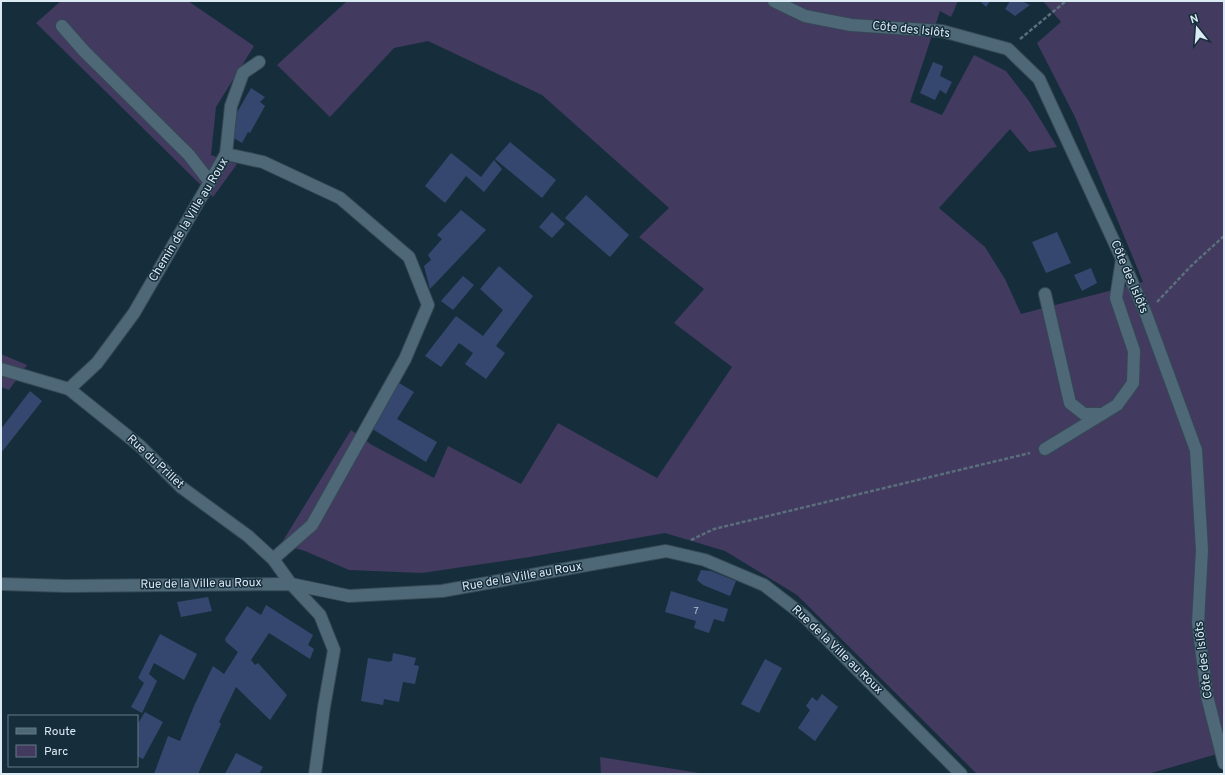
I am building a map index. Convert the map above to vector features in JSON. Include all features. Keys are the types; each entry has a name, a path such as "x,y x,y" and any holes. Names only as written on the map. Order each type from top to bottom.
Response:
{"street":[{"name":"Côte des Islôts","path":"774,1 805,16 851,25 942,31 1008,50 1039,79 1146,314 1196,450 1202,550 1198,623 1207,696 1224,763"},
{"path":"62,26 84,51 189,155 210,182"},
{"path":"226,154 231,106 243,73 259,62"},
{"name":"Chemin de la Ville au Roux","path":"69,389 97,362 134,313 226,154 263,162 340,198 408,257 428,305 405,359 312,525 273,559"},
{"path":"1045,449 1117,405 1133,383 1134,351 1116,298 1122,259"},
{"path":"1045,294 1070,403 1084,414 1103,414"},
{"name":"Rue du Prillet","path":"1,369 69,389 140,446 181,487 248,536 273,559 291,584 320,615 334,650 324,707 315,774"},
{"name":"Rue de la Ville au Roux","path":"1,584 74,586 291,584 349,596 442,591 666,551 705,560 764,585 803,615 961,774"}],"path":[{"path":"1008,50 1066,1"},
{"path":"1146,314 1191,266 1224,236"},
{"path":"666,551 714,530 1045,449"}],"green space":[{"path":"61,1 188,1 254,46 216,107 211,155 237,164 213,197 36,23"},
{"path":"347,1 958,1 951,17 940,11 910,102 942,115 974,55 1006,71 1029,101 1057,147 1029,152 1010,129 939,208 985,247 1005,279 1021,314 1143,282 1075,117 1037,43 1061,22 1043,1 1224,1 1224,752 1148,774 977,774 797,595 725,551 665,533 530,557 422,573 349,570 305,551 281,544 351,430 372,445 434,478 448,446 521,484 558,423 657,478 732,367 674,323 704,289 639,237 669,208 542,95 428,41 394,48 330,117 277,65"},
{"path":"1,354 27,365 9,390 1,387"},
{"path":"600,757 705,774 601,774"}],"building":[{"path":"980,1 990,1 986,7"},
{"path":"1010,1 1022,1 1030,5 1015,16 1005,9"},
{"path":"933,62 943,66 940,76 952,82 946,94 940,90 935,100 920,93"},
{"path":"251,88 265,97 260,102 265,106 250,133 248,132 242,143 229,135 235,125 231,123"},
{"path":"510,142 556,180 542,198 495,159"},
{"path":"451,153 481,177 494,160 502,169 484,192 466,176 445,203 425,186"},
{"path":"586,195 629,235 610,257 565,218"},
{"path":"461,210 486,230 430,289 424,266 431,260 428,255 442,239 437,235"},
{"path":"552,212 565,224 552,238 539,227"},
{"path":"1057,232 1071,263 1046,273 1032,242"},
{"path":"499,266 533,296 496,346 505,353 486,379 465,364 473,353 459,343 441,367 425,356 456,316 483,336 503,310 480,289"},
{"path":"1091,268 1097,283 1082,291 1074,275"},
{"path":"463,276 474,285 453,310 441,301"},
{"path":"399,383 414,392 397,419 437,442 426,462 369,427"},
{"path":"30,391 42,401 1,453 1,429"},
{"path":"701,570 711,571 736,581 730,596 703,585 697,580"},
{"path":"671,591 728,609 724,622 714,619 709,633 694,628 696,621 665,612"},
{"path":"208,597 212,611 181,617 177,602"},
{"path":"266,605 313,635 308,645 314,649 310,659 269,633 251,660 255,665 258,663 287,695 270,720 236,687 219,722 221,724 198,774 154,774 168,736 180,741 194,706 213,666 224,674 238,652 226,642 225,639 247,606 261,615"},
{"path":"160,634 197,654 184,680 154,663 149,674 157,681 142,713 131,707 144,683 138,678"},
{"path":"393,653 416,658 414,665 419,666 415,684 403,682 399,702 384,699 383,705 361,701 368,658 390,662 392,661"},
{"path":"765,659 782,668 759,713 741,704"},
{"path":"822,694 838,707 815,741 798,728 810,710 806,706 812,697 817,701"},
{"path":"145,712 163,722 143,759 138,756 138,723"},
{"path":"236,753 263,767 259,774 225,774"}]}
